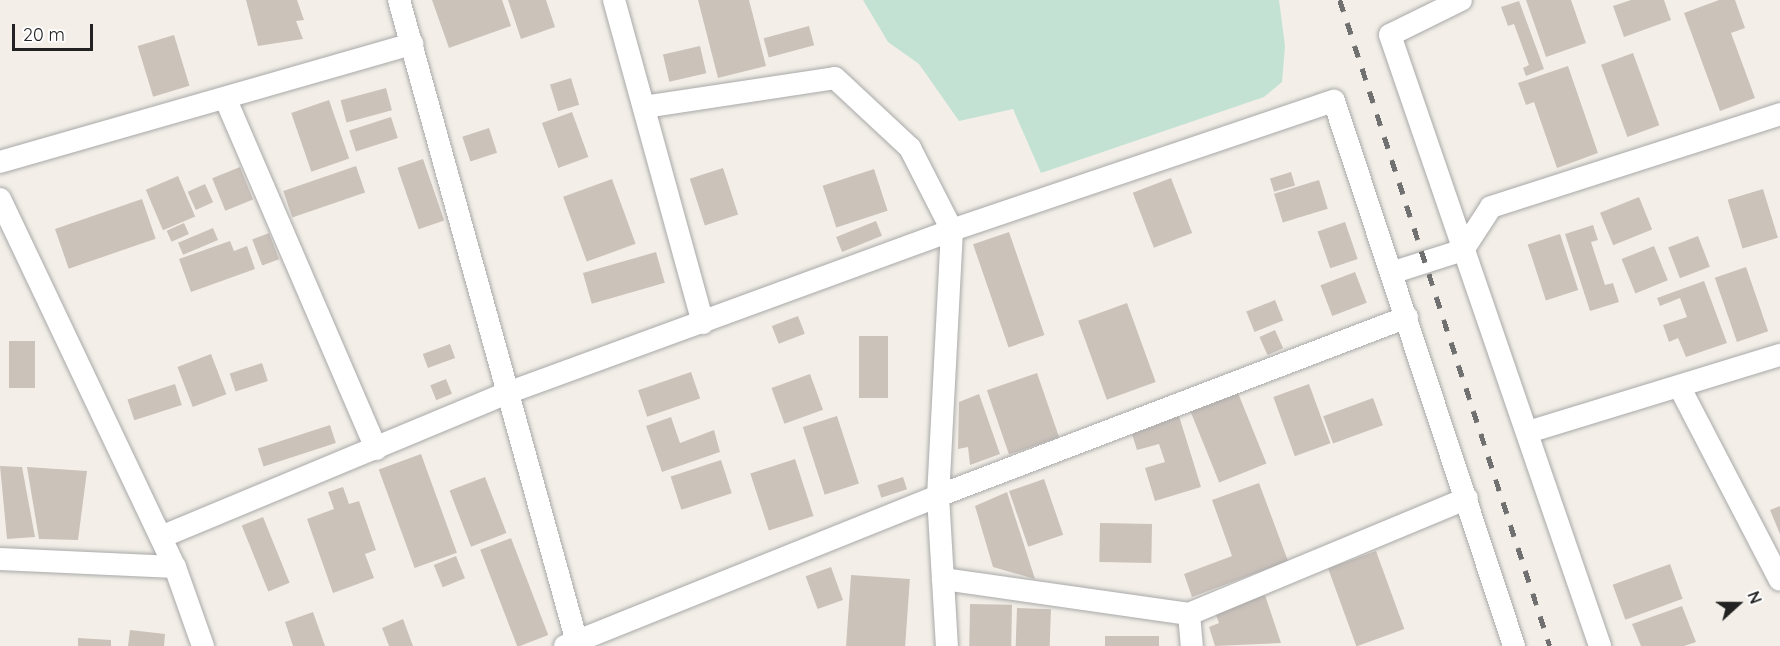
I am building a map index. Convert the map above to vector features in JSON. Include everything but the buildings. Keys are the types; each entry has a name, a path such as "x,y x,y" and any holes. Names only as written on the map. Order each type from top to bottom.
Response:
{"street":[{"path":"399,0 510,392 573,645 938,496 1407,317"},
{"path":"614,0 703,323"},
{"path":"1461,0 1390,35 1600,646"},
{"path":"0,162 226,100 412,44"},
{"path":"644,107 835,78 910,148 952,230 938,496 947,646"},
{"path":"226,100 376,449"},
{"path":"161,537 510,392 952,230 1334,101 1514,646"},
{"path":"1391,273 1463,250 1491,207 1780,114"},
{"path":"0,199 175,567 203,646"},
{"path":"1528,432 1680,388 1780,355"},
{"path":"1680,388 1780,580"},
{"path":"943,579 1189,614 1467,498"},
{"path":"0,559 175,567"},
{"path":"1189,614 1192,646"}],"green space":[{"path":"863,0 1279,0 1285,46 1282,82 1264,97 1041,173 1013,109 959,121 919,64 888,42"}],"railway":[{"path":"1340,0 1550,646"}]}
